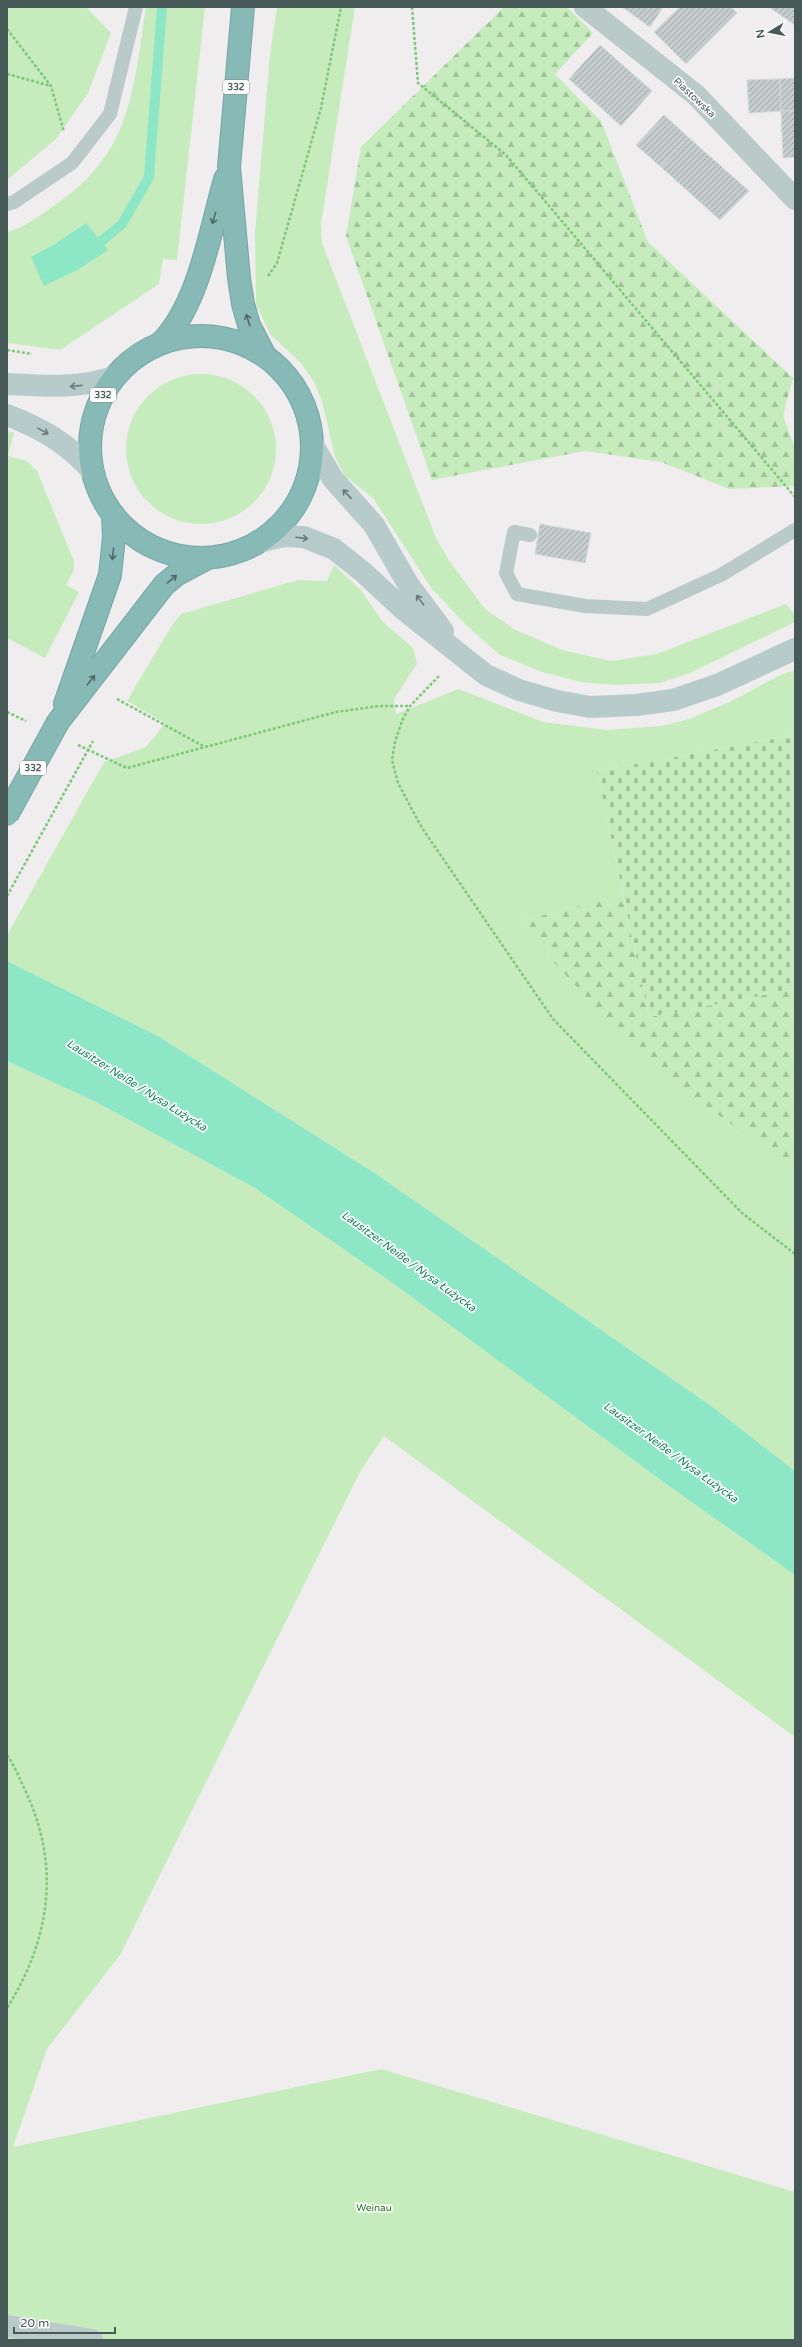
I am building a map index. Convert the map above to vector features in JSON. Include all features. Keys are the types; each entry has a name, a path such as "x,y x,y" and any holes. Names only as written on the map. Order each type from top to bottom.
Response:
{"highway":[{"name":"332","path":"244,7 229,167 239,278 243,304 249,325 265,356"},
{"name":"332","path":"161,343 180,320 191,299 229,167"},
{"name":"332","path":"204,336 225,338 246,345 265,356 282,370 296,389 306,410 312,444 313,456 308,478 300,500 287,519 263,541 229,555 206,559 185,558 158,550 128,531 113,515 101,495 93,472 91,432 103,394 114,377 143,352 161,343 182,337 204,336"},
{"name":"332","path":"58,722 110,574 114,537 113,515"},
{"name":"332","path":"7,815 58,722 164,585 176,575 206,559"}],"street":[{"name":"Piastowska","path":"585,7 696,95 795,199"},
{"path":"7,384 63,387 81,386 114,377"},
{"path":"7,415 31,424 66,445 93,472"},
{"path":"312,444 336,482 374,525 408,584 460,654"},
{"path":"263,541 283,536 304,537 334,549 363,572 404,610 486,675 519,690 557,701 590,707 636,705 673,700 717,685 795,649"},
{"path":"7,2326 92,2340"}],"lane":[{"path":"7,204 14,202 72,163 110,114 132,9"},
{"path":"530,535 514,532 506,573 517,594 584,606 647,608 721,575 795,530"}],"path":[{"path":"264,281 277,263 316,123 341,7"},
{"path":"412,7 418,83 506,155 795,497"},
{"path":"7,29 51,86 72,163"},
{"path":"7,74 51,86"},
{"path":"7,350 37,355"},
{"path":"460,654 410,706 402,721 395,742 392,760 398,783 422,828 553,1019 742,1213 795,1254"},
{"path":"117,699 205,747"},
{"path":"71,742 127,768 336,712 378,706 410,706"},
{"path":"7,712 28,722"},
{"path":"7,896 93,741"},
{"path":"7,1755 35,1811 46,1850 47,1896 38,1944 23,1982 7,2008"}],"green space":[{"path":"7,7 86,7 111,33 88,93 56,139 7,180"},
{"path":"146,7 205,7 177,260 163,259 159,284 60,350 7,343 7,232 30,222 78,187 98,166 113,144 124,120 131,94 137,67"},
{"path":"277,7 355,7 321,224 322,243 436,538 448,559 485,609 514,629 562,650 611,661 657,654 786,604 795,615 795,622 690,673 660,683 614,685 581,682 542,672 500,655 467,626 432,589 373,498 345,476 335,457 322,401 314,382 301,363 270,334 256,304 255,233 270,55"},
{"path":"504,7 567,7 593,33 555,74 601,121 648,242 793,378 783,416 795,448 795,486 729,489 661,462 585,451 432,480 346,236 361,147"},
{"path":"194,374 208,374 223,377 236,383 249,391 259,401 273,427 276,449 275,464 270,478 259,497 249,507 223,521 208,524 194,524 179,521 166,515 153,507 143,497 129,471 126,456 126,442 129,427 135,414 143,401 153,391 179,377"},
{"path":"7,431 14,433 8,456 27,461 37,471 74,561 74,570 66,585 79,592 45,658 7,638"},
{"path":"334,565 360,589 382,621 413,648 417,664 394,699 396,714 459,689 543,722 607,730 661,726 689,719 730,702 778,676 795,670 795,735 597,771 623,895 516,922 795,1170 795,1471 714,1408 370,1170 158,1036 7,961 7,935 104,762 146,747 165,723 127,701 172,625 181,614 298,580 327,581"},
{"path":"795,735 795,989 649,1017 597,771"},
{"path":"623,895 649,1017 795,989 795,1170 652,1067 516,922"},
{"name":"Weinau","path":"7,1061 96,1102 255,1188 394,1284 669,1486 795,1575 795,1737 384,1436 361,1470 120,1955 47,2049 13,2147 381,2069 795,2192 795,2340 7,2340"}],"water":[{"path":"86,223 108,250 79,269 44,286 31,257 55,244"},
{"name":"Lausitzer Neiße / Nysa Łużycka","path":"7,961 158,1036 370,1170 714,1408 795,1471 795,1575 669,1486 394,1284 255,1188 96,1102 7,1061"}],"building":[{"path":"622,7 663,7 650,27"},
{"path":"680,7 731,7 737,13 686,64 654,32"},
{"path":"769,7 795,7 795,25"},
{"path":"600,45 652,91 621,126 569,79"},
{"path":"795,78 795,111 781,111 780,79"},
{"path":"780,79 781,111 749,113 747,80"},
{"path":"781,111 795,111 795,157 783,158"},
{"path":"664,115 688,137 661,167 636,145"},
{"path":"688,137 749,191 720,220 661,167"},
{"path":"540,524 591,533 585,563 535,554"}],"waterway":[{"path":"92,249 122,224 149,177 162,7"}]}
